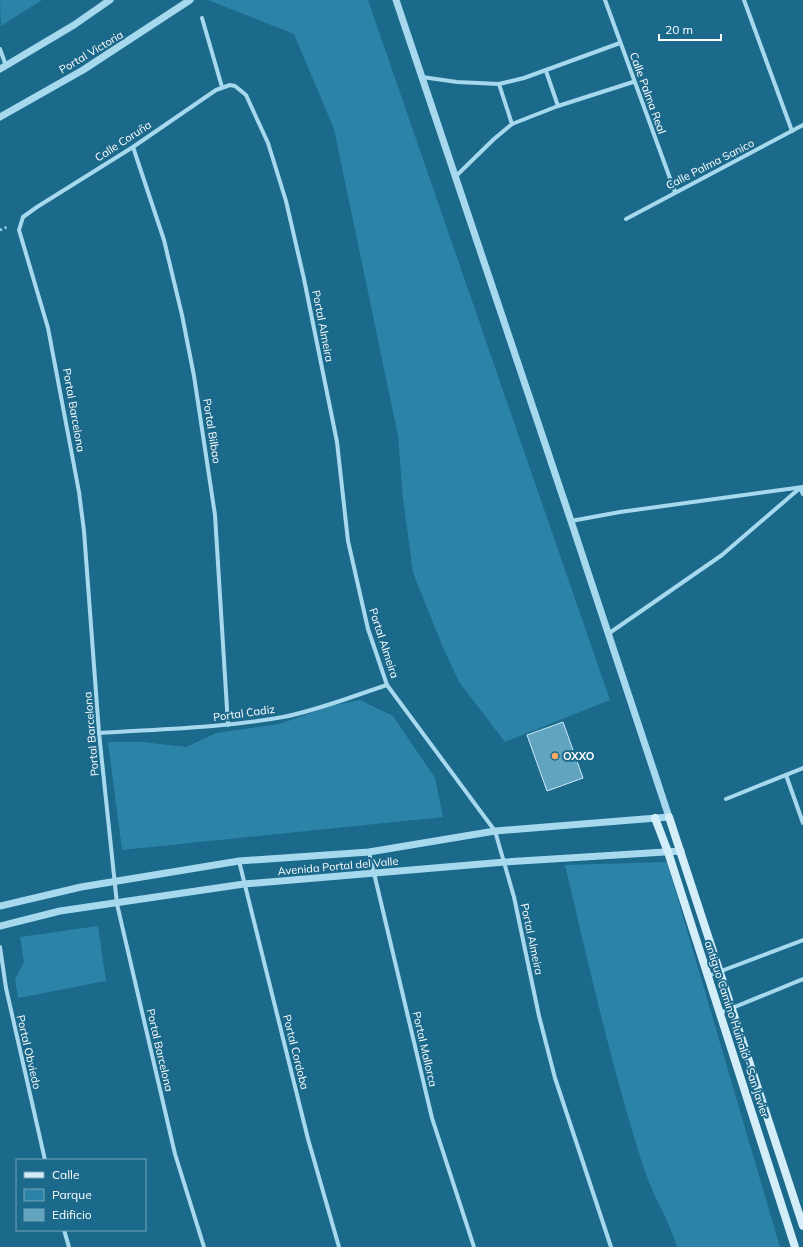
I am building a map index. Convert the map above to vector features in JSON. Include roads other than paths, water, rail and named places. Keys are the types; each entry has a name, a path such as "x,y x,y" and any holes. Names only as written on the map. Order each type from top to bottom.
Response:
{"main road":[{"path":"669,817 803,1226"},
{"name":"antiguo Camino Huinalá - San Javier","path":"655,818 668,852 795,1247"}],"street":[{"path":"0,49 3,68 74,25 110,0"},
{"name":"Portal Victoria","path":"0,117 84,70 190,0"},
{"path":"396,0 669,817"},
{"name":"Calle Palma Real","path":"605,0 633,82 675,192"},
{"path":"744,0 792,132"},
{"path":"202,18 222,87"},
{"path":"422,77 457,82 499,84 546,71 620,43"},
{"path":"546,71 558,106"},
{"path":"455,176 512,124 558,106 633,82"},
{"path":"499,84 512,124"},
{"name":"Calle Coruña","path":"23,217 133,147 222,87 235,86"},
{"name":"Portal Almeira","path":"235,86 246,95 258,118 286,201 304,279 334,428 348,541 368,629 387,685 494,830 505,862 514,897 539,1016 555,1078 611,1247"},
{"name":"Calle Palma Sanico","path":"626,219 803,125"},
{"name":"Portal Bilbao","path":"133,147 164,240 182,315 194,376 215,515 228,725"},
{"name":"Portal Barcelona","path":"23,217 19,230 48,328 79,492 84,531 99,733 117,904 175,1154 204,1247"},
{"path":"571,521 635,510 802,488"},
{"path":"802,488 803,494"},
{"path":"608,634 722,555 802,488"},
{"name":"Portal Cadiz","path":"99,733 228,725 284,716 314,709 387,685"},
{"path":"726,799 803,768"},
{"path":"786,775 803,823"},
{"name":"Avenida Portal del Valle","path":"0,906 74,888 239,861 369,852 494,830 669,817"},
{"name":"Avenida Portal del Valle","path":"0,926 60,912 244,884 505,862 681,851"},
{"name":"Portal Mallorca","path":"369,852 432,1118 474,1247"},
{"name":"Portal Cordoba","path":"239,861 308,1139 339,1247"},
{"path":"708,976 803,940"},
{"name":"Portal Obviedo","path":"0,947 6,988 45,1159"},
{"path":"720,1013 803,979"},
{"path":"64,1231 69,1247"}],"place":[{"name":"OXXO","path":"555,756"}]}
